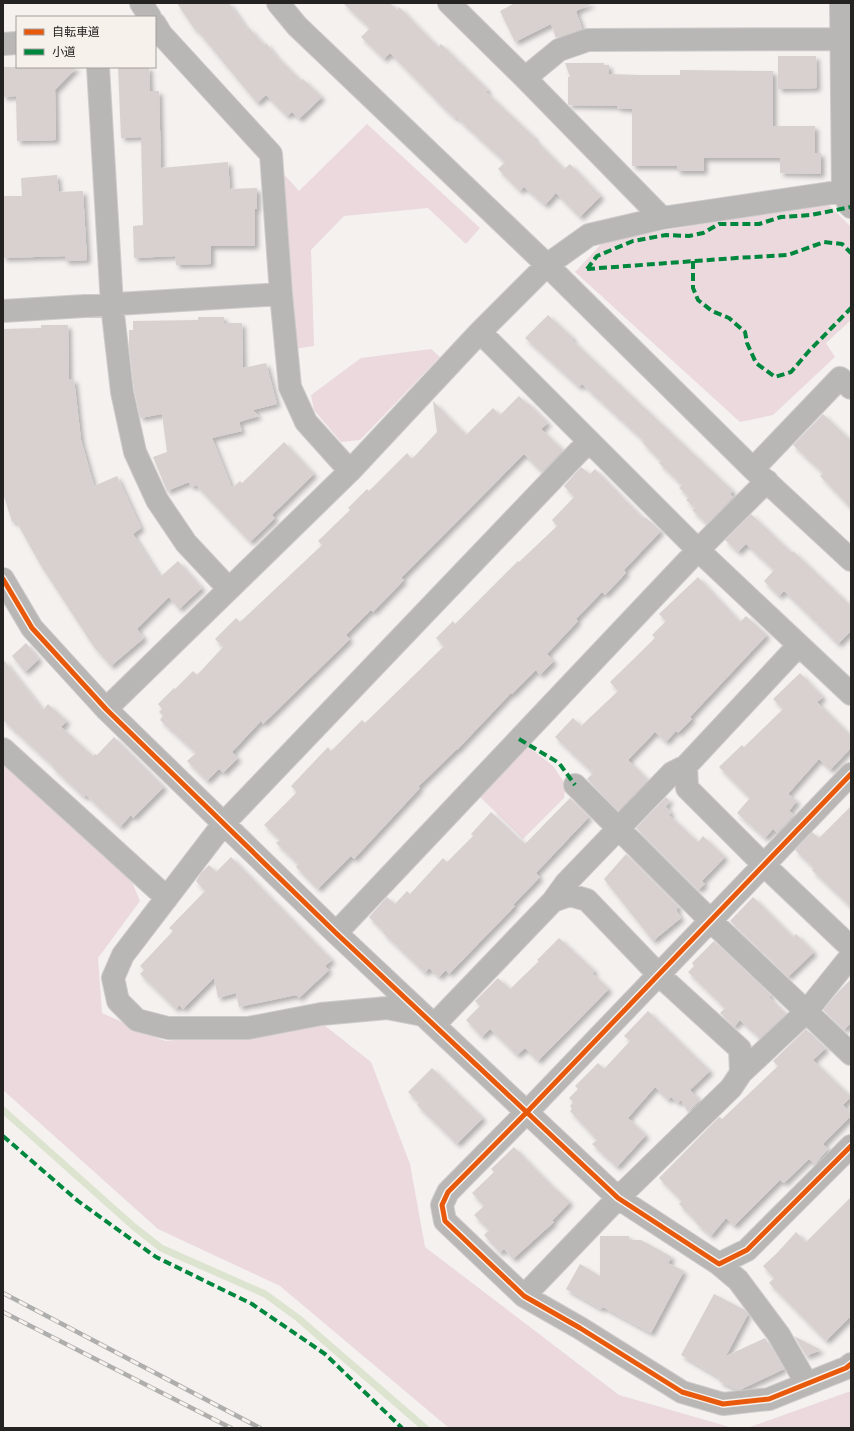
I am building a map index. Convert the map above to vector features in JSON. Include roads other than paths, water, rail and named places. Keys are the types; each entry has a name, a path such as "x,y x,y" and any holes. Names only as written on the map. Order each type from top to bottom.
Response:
{"street":[{"path":"141,3 148,16"},
{"path":"278,3 297,26 548,265 760,475 851,560"},
{"path":"448,3 525,78 662,218"},
{"path":"106,709 350,471 480,332 548,265 589,234 662,218 848,196 841,39 841,3"},
{"path":"156,29 271,154 281,294 290,387 306,422 350,471"},
{"path":"525,78 559,50 588,40 841,39"},
{"path":"3,44 16,43"},
{"path":"98,68 112,304 122,392 135,452 157,500 182,537 229,589"},
{"path":"3,311 281,294"},
{"path":"480,332 698,550 851,694"},
{"path":"336,933 698,550 840,378 851,388"},
{"path":"428,1020 387,1008 321,1014 248,1028 168,1028 137,1020 118,1001 113,978 123,955 224,823 589,441"},
{"path":"3,579 32,628 106,709 336,933 618,1198 719,1264 738,1280 779,1335 807,1384"},
{"path":"428,1020 554,901 566,883 618,828 672,773 686,766 799,646"},
{"path":"3,749 167,898"},
{"path":"686,766 687,788 764,865 845,942 851,944"},
{"path":"851,774 526,1113 448,1192 442,1205 445,1221 524,1296 580,1328 682,1392 723,1404 769,1400 846,1368 851,1364"},
{"path":"575,785 711,921 851,1054"},
{"path":"554,901 570,895 587,900 659,975 740,1050 741,1073"},
{"path":"524,1296 618,1198 731,1088 741,1073 806,1012 851,956"},
{"path":"719,1264 747,1250 851,1146"}],"waterway":[{"path":"3,1110 133,1226 161,1248 265,1294 298,1318 425,1428"}],"railway":[{"path":"3,1293 260,1428"},
{"path":"3,1312 231,1428"}]}
